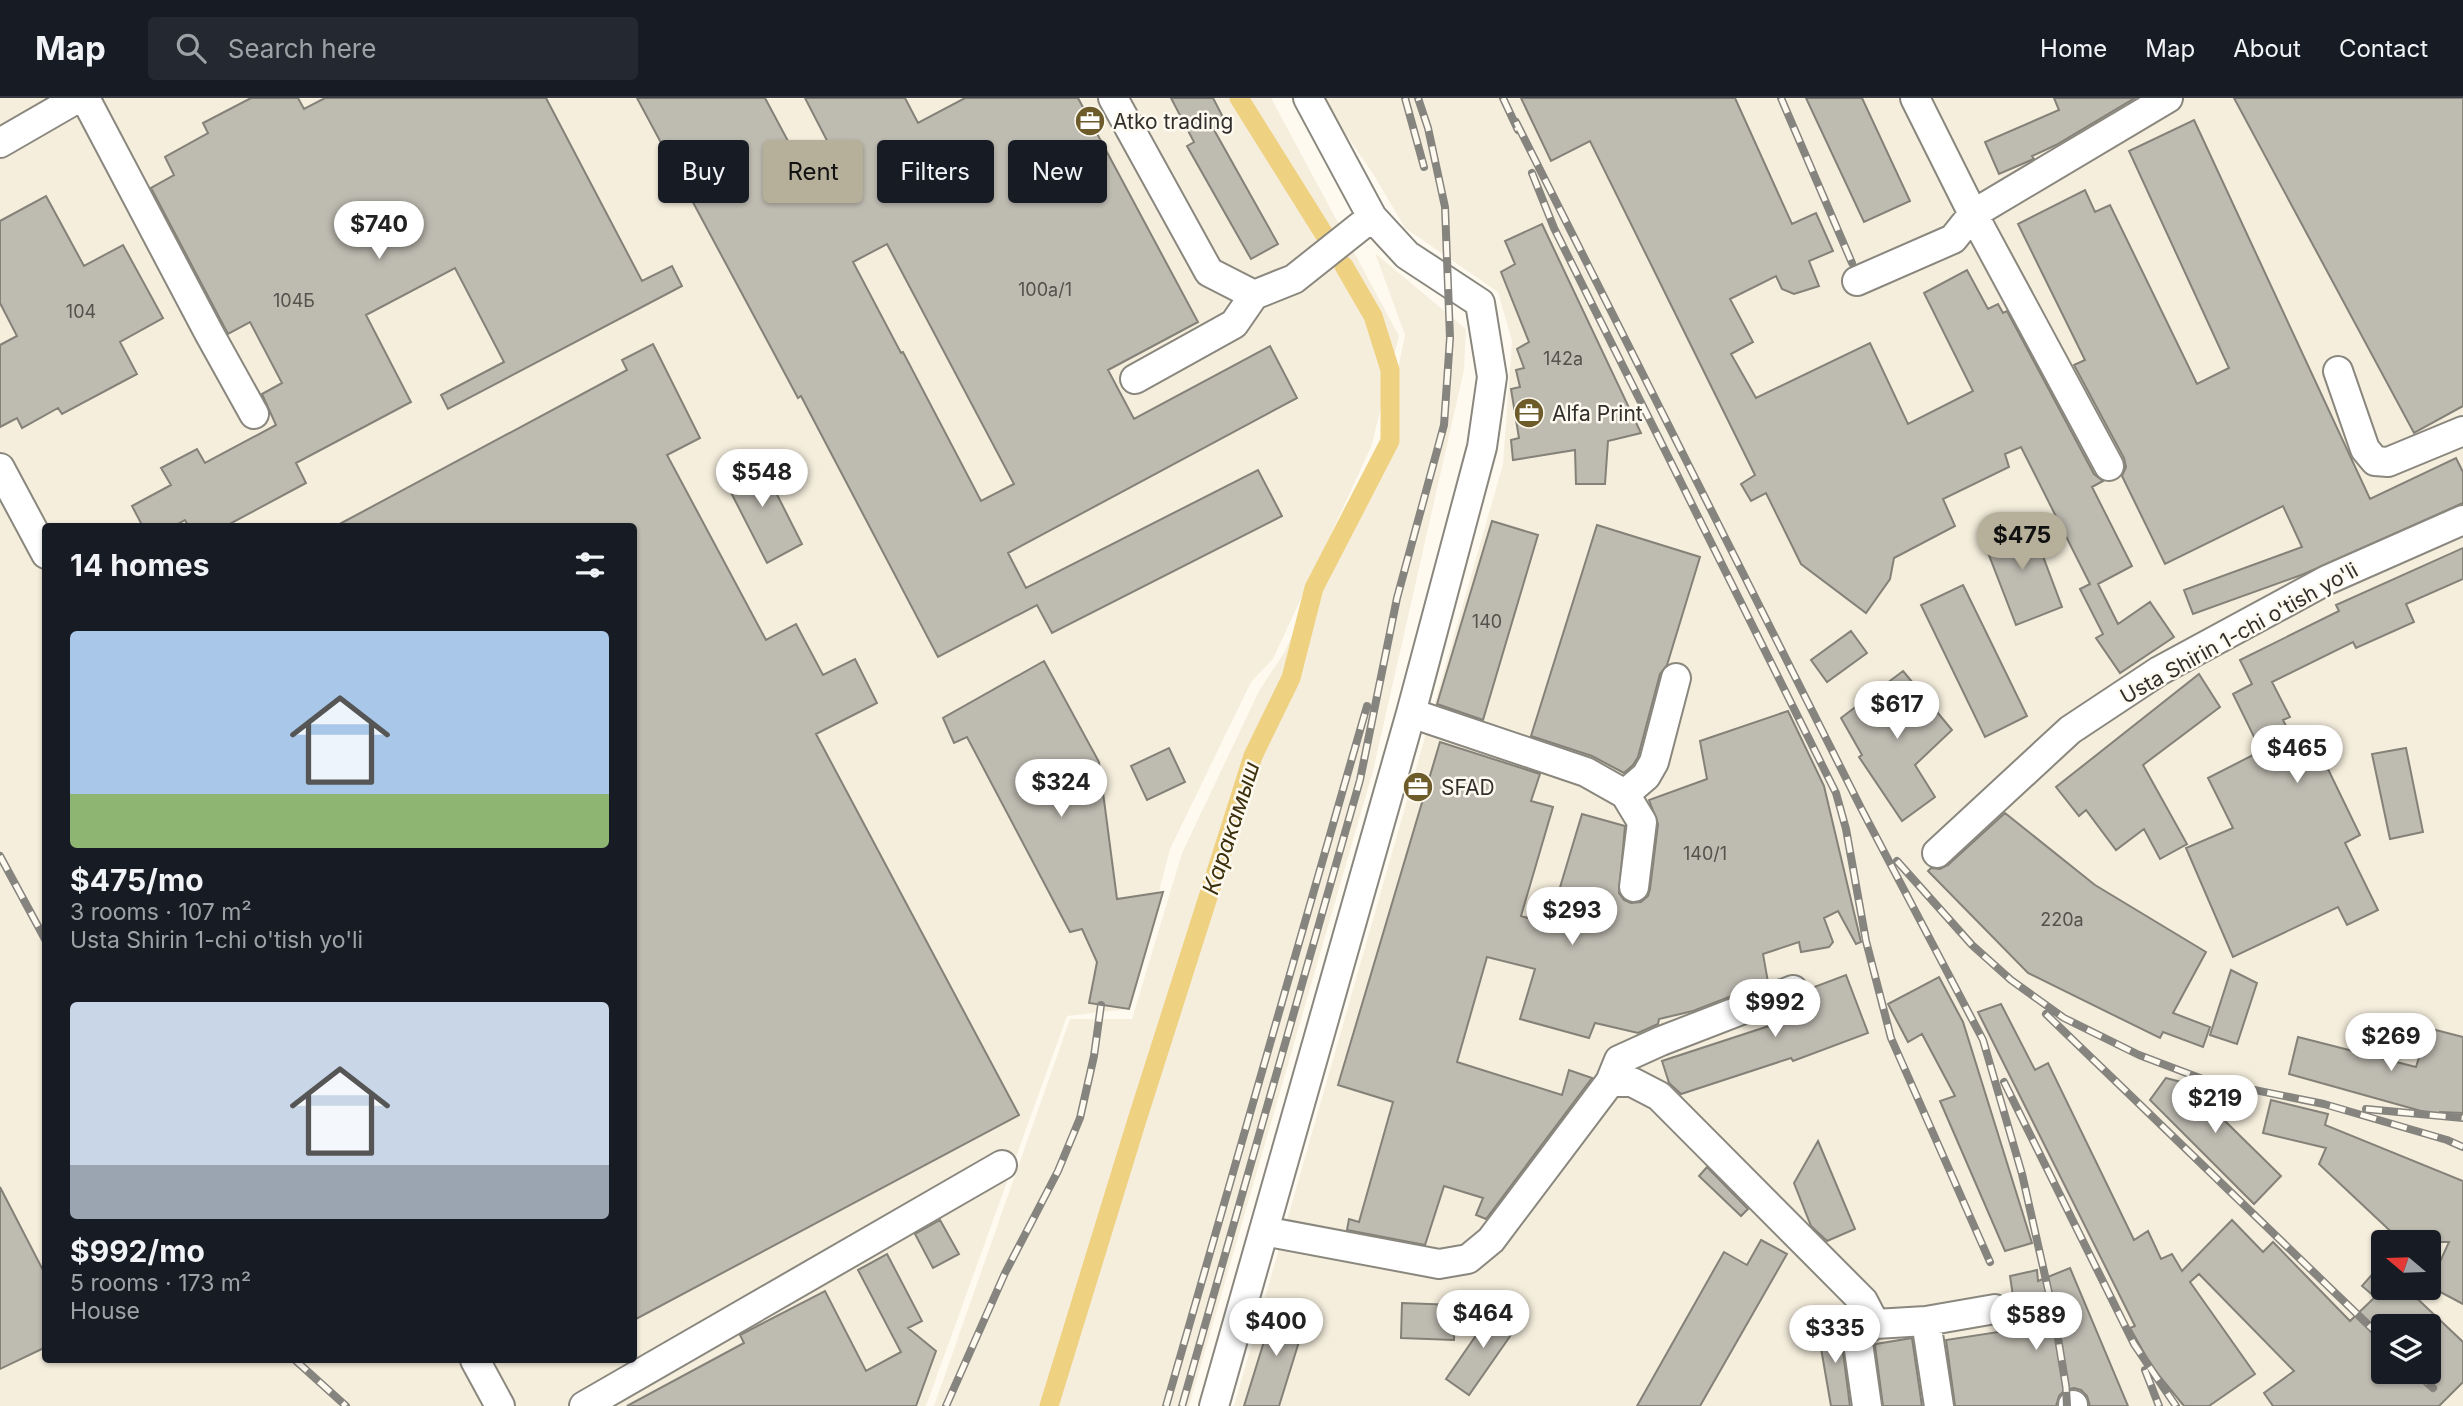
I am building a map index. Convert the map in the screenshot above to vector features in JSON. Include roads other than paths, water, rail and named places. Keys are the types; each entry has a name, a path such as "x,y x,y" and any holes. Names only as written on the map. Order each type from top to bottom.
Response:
{"street":[{"path":"0,143 78,98"},
{"path":"85,98 254,414"},
{"path":"1113,98 1209,272 1254,295"},
{"path":"1214,1406 1411,713 1482,447 1492,377 1480,303 1407,255 1373,218 1308,98"},
{"path":"1915,98 1973,214 2109,466"},
{"path":"1857,281 1953,239 1973,214 2168,98"},
{"path":"1135,379 1234,324 1254,295 1294,279 1373,218"},
{"path":"2338,371 2365,449 2375,461 2388,462 2463,431"},
{"path":"0,468 42,547"},
{"name":"Usta Shirin 1-chi o'tish yo'li","path":"1937,853 2070,730 2160,671 2327,580 2463,520"},
{"path":"1625,794 1646,775 1654,762 1676,678"},
{"path":"1411,713 1587,772 1625,794 1642,822 1634,887"},
{"path":"1264,1231 1439,1265 1468,1259 1491,1240 1610,1082 1619,1060 1793,990"},
{"path":"1610,1082 1632,1082 1659,1096 1863,1301 1875,1324"},
{"path":"584,1406 1002,1165"},
{"path":"1867,1406 1858,1343 1864,1331 1875,1324 1926,1321 1995,1308"},
{"path":"1926,1321 1939,1406"},
{"path":"477,1363 500,1406"}],"waterway":[{"name":"Каракамыш","path":"1239,98 1324,234"},
{"name":"Каракамыш","path":"1049,1406 1253,756 1291,678 1314,588 1390,441 1390,370 1373,316 1344,266"}],"railway":[{"path":"1405,98 1424,167"},
{"path":"1182,1406 1360,780 1397,598 1444,425 1450,338 1445,207 1428,128 1418,98"},
{"path":"1503,98 1518,130"},
{"path":"1781,98 1852,263"},
{"path":"1516,122 1862,810 1983,1040 2022,1174 2055,1320 2067,1406"},
{"path":"1532,173 1554,228 1836,793 1846,829 1866,941 1891,1038 1990,1262"},
{"path":"1166,1406 1367,706"},
{"path":"0,856 42,934"},
{"path":"1897,861 1972,945 2011,980 2064,1018 2139,1055 2205,1080 2324,1104 2463,1147"},
{"path":"946,1406 1005,1273 1058,1171 1080,1118 1094,1056 1101,1005"},
{"path":"2046,1014 2371,1327"},
{"path":"2004,1082 2134,1344 2176,1406"},
{"path":"2366,1109 2463,1118"},
{"path":"298,1363 346,1406"},
{"path":"2145,1370 2159,1406"},
{"path":"2429,1384 2433,1388"}],"place":[{"name":"Atko trading","path":"1090,121"},
{"name":"Alfa Print","path":"1529,413"},
{"name":"SFAD","path":"1418,787"}]}
